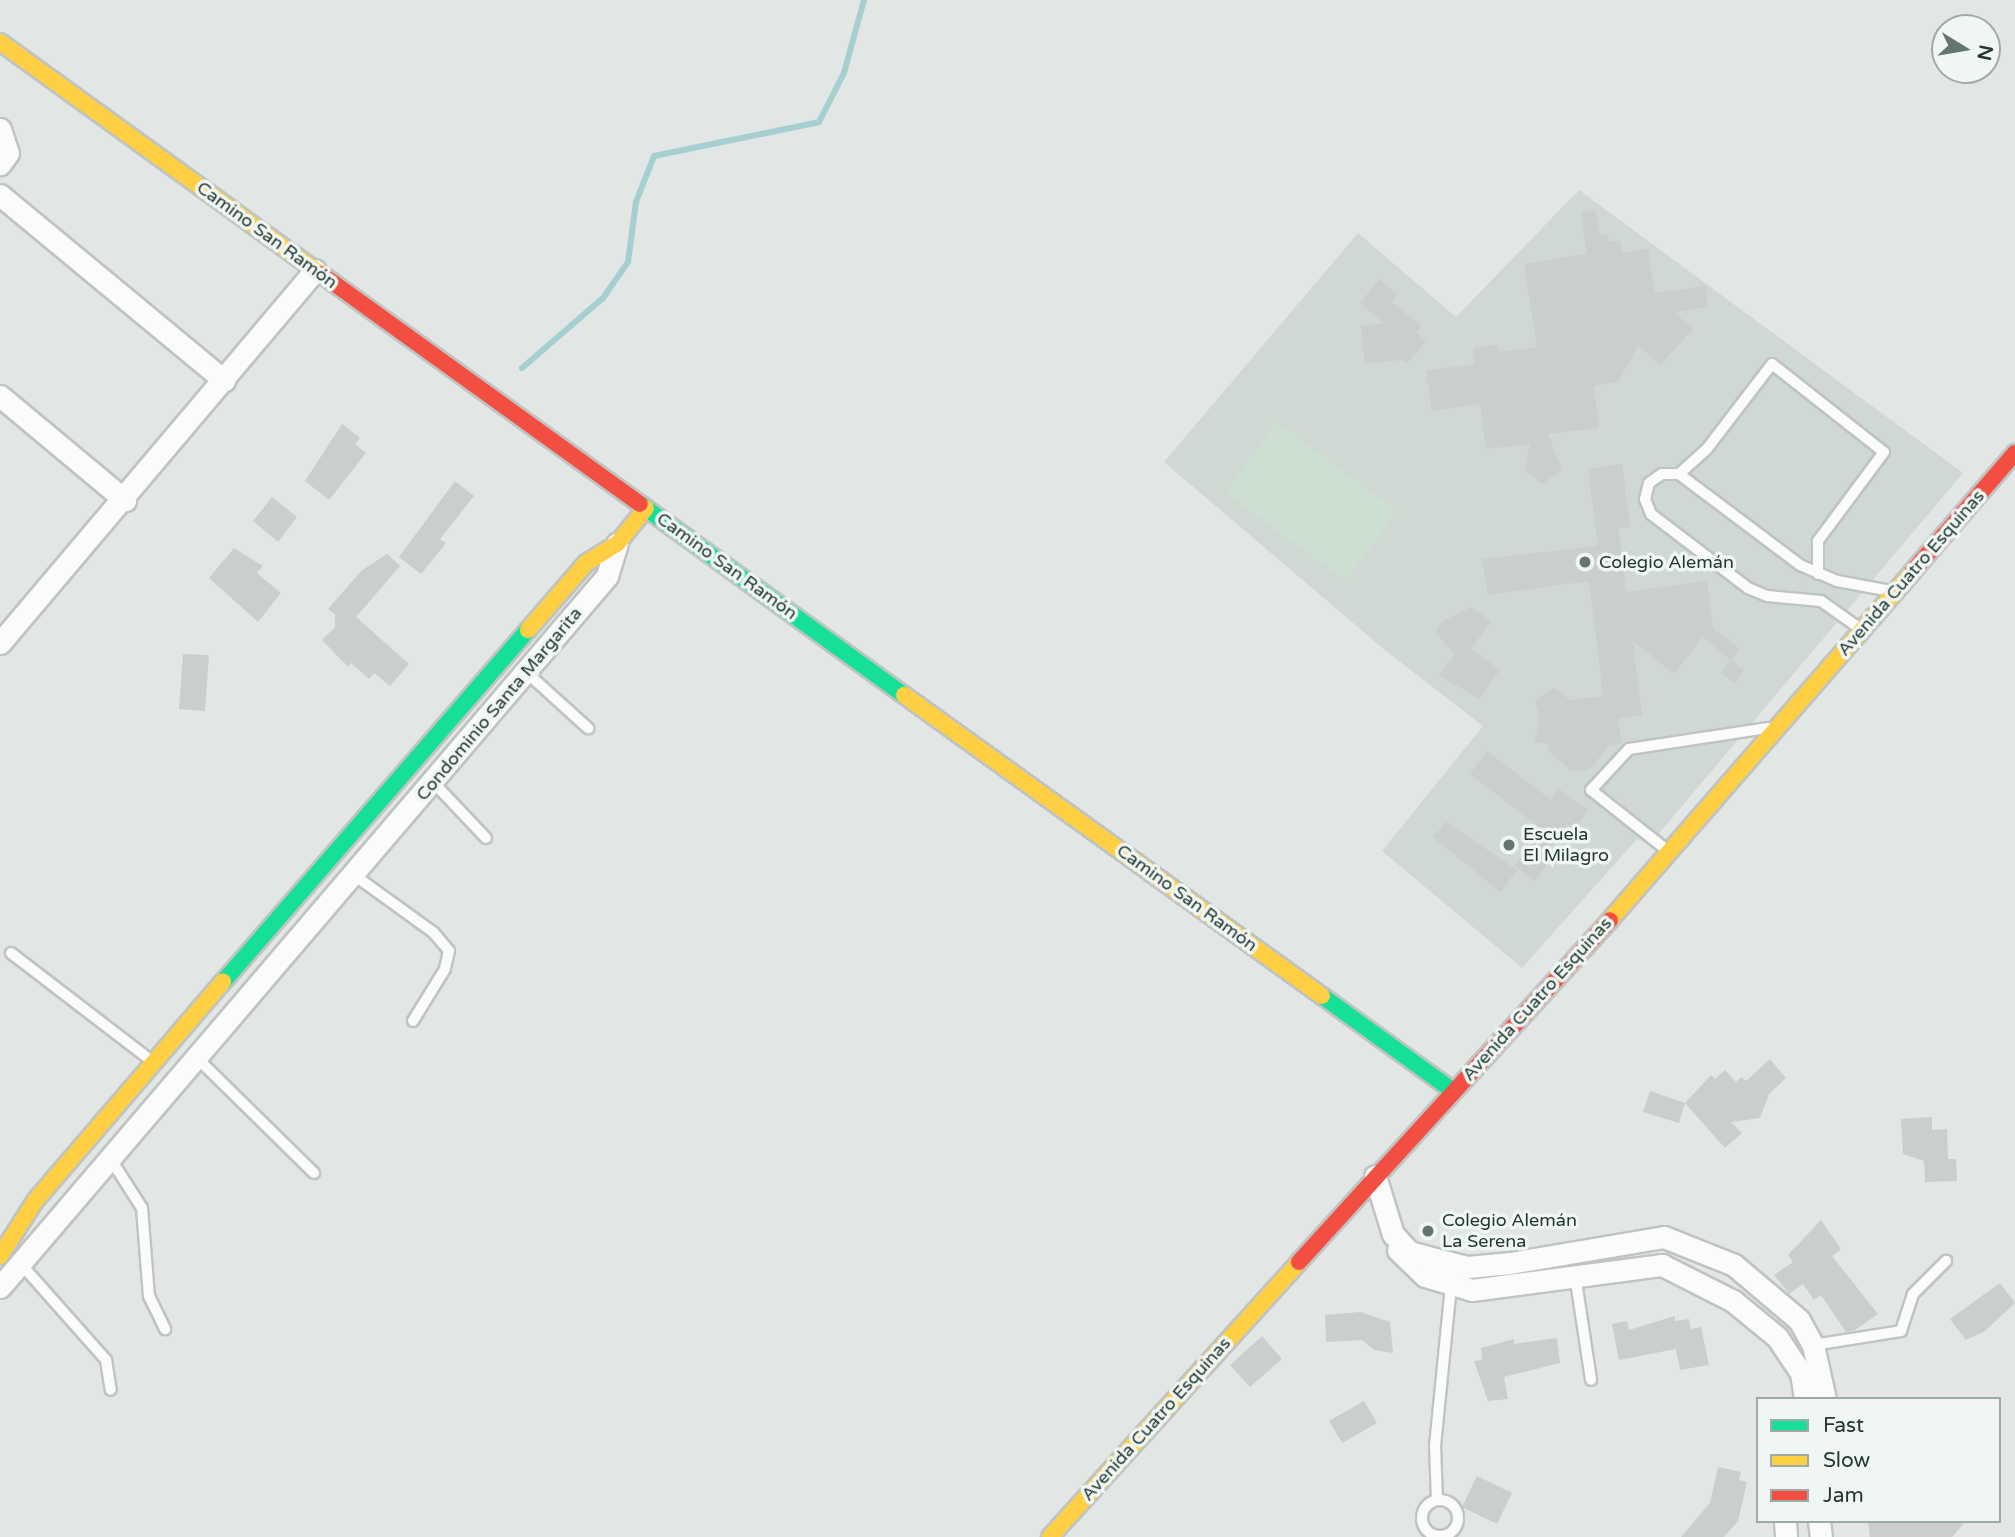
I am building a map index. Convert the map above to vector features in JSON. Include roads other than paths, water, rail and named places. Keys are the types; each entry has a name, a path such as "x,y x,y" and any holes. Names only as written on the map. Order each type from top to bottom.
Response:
{"main road":[{"name":"Camino San Ramón","path":"0,42 1453,1091"},
{"name":"Avenida Cuatro Esquinas","path":"1050,1537 1372,1179 1671,853 2015,453"},
{"name":"Condominio Santa Margarita","path":"10,1260 35,1201 586,562 617,544 646,508"}],"street":[{"path":"0,129 8,153 0,164"},
{"path":"0,195 224,380"},
{"path":"0,643 125,500 315,270"},
{"path":"2,402 125,500"},
{"name":"Condominio Santa Margarita","path":"0,1287 10,1260 110,1158 370,857 607,576 617,544"},
{"path":"348,837 370,857"},
{"path":"148,1070 164,1096"},
{"path":"1372,1179 1390,1241 1425,1276 1451,1286 1472,1290 1662,1265 1733,1301 1783,1345 1801,1373 1805,1397"},
{"path":"1372,1179 1387,1220 1409,1252 1468,1267 1664,1237 1734,1265 1776,1296 1814,1345 1825,1397"},
{"path":"1783,1345 1814,1345"}],"lane":[{"path":"1679,474 1706,450 1772,364 1884,452 1818,541 1818,574"},
{"path":"1862,630 1821,601 1768,596 1748,588 1651,514 1645,499 1649,483 1662,474 1679,474 1818,574 1893,592"},
{"path":"526,672 588,728"},
{"path":"1671,853 1591,790 1629,749 1782,726"},
{"path":"433,782 486,838"},
{"path":"354,875 434,933 449,951 445,969 413,1021"},
{"path":"11,953 148,1070"},
{"path":"197,1058 314,1173"},
{"path":"110,1158 142,1208 149,1296 165,1329"},
{"path":"10,1260 106,1360 111,1390"},
{"path":"1814,1345 1900,1331 1913,1294 1946,1261"},
{"path":"1575,1275 1591,1380"},
{"path":"1437,1500 1435,1446 1451,1286"}],"waterway":[{"path":"522,368 603,298 628,262 636,202 654,156 819,122 844,73 864,0"}],"place":[{"name":"Colegio Alemán","path":"1585,562"},
{"name":"Escuela El Milagro","path":"1509,845"},
{"name":"Colegio Alemán La Serena","path":"1428,1231"}]}
